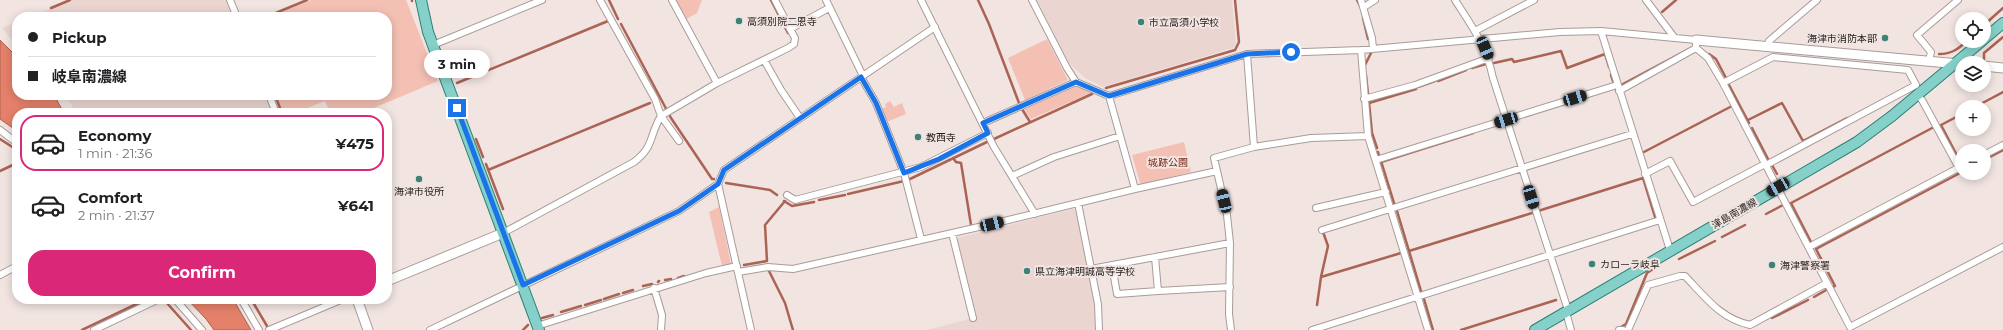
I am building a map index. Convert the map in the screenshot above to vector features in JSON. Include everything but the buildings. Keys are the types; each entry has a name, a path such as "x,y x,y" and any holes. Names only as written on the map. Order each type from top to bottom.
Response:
{"main road":[{"path":"421,0 433,45 538,328"},
{"name":"津島南濃線","path":"1991,33 2003,23"},
{"name":"津島南濃線","path":"1967,56 1975,48"},
{"name":"津島南濃線","path":"1534,330 1856,142 1955,67"}],"street":[{"path":"230,0 235,12"},
{"path":"433,45 542,0"},
{"path":"600,0 655,99 662,115 679,141"},
{"path":"672,0 717,83"},
{"path":"392,279 503,232 634,162 644,155 650,146 656,124 662,115 717,83 794,44 794,38 775,0"},
{"path":"826,0 876,103 904,173 921,239"},
{"path":"921,0 988,133 1035,214"},
{"path":"1032,0 1067,68 1076,82 1109,96 1247,54 1361,50 1481,39 1601,31 1674,37 1696,44 1767,46 1955,64"},
{"path":"1361,0 1372,38 1373,49"},
{"path":"1364,7 1375,0"},
{"path":"1455,0 1481,39 1489,58 1493,78 1572,330"},
{"path":"1475,31 1534,0"},
{"path":"1646,0 1674,37"},
{"path":"1767,46 1769,41 1817,0"},
{"path":"1929,61 1931,52 1917,35 1958,0"},
{"path":"790,29 829,8"},
{"path":"430,330 679,211 718,184 724,170 935,27"},
{"path":"1601,31 1632,134 1670,250"},
{"path":"1376,160 1506,120 1618,88 1696,44"},
{"path":"1696,44 1708,58 1724,83 1851,328 2003,247"},
{"path":"1361,50 1368,136 1428,330"},
{"path":"1247,54 1254,147"},
{"path":"1645,174 1670,161 1693,202 1916,85 1908,70 1773,57 1724,83"},
{"path":"1364,99 1415,85 1489,58"},
{"path":"764,60 781,90 800,118"},
{"path":"1991,67 2003,68"},
{"path":"983,123 1076,82"},
{"path":"1917,95 1922,100 1955,158"},
{"path":"1109,96 1135,188"},
{"path":"0,130 12,139"},
{"path":"786,195 795,200 904,173 939,159 988,133"},
{"path":"1322,230 1632,134"},
{"path":"1012,176 1054,157 1120,136"},
{"path":"1231,330 1229,314 1230,243 1227,216 1214,158 1254,147 1311,138 1368,136"},
{"path":"1991,151 2003,145"},
{"path":"1809,247 1955,170"},
{"path":"538,328 654,288 706,273 768,267 793,269 1035,214 1135,188 1217,171"},
{"path":"718,184 751,330"},
{"path":"1316,208 1386,192"},
{"path":"1078,203 1098,304 1099,330"},
{"path":"1312,330 1660,220"},
{"path":"952,233 972,318"},
{"path":"1091,270 1230,243"},
{"path":"1155,257 1158,291"},
{"path":"1112,266 1117,294 1230,286"},
{"path":"0,275 12,269"},
{"path":"1628,330 1648,285 1680,276 1685,276 1724,315 1735,321 1750,325 1828,283"},
{"path":"654,288 662,315 661,330"},
{"path":"94,330 149,304"},
{"path":"179,304 202,330"},
{"path":"244,304 259,330"},
{"path":"269,330 331,304"},
{"path":"359,304 368,330"},
{"path":"1618,330 1623,330"}],"shaded area":[{"path":"73,0 227,0 232,12 43,12"},
{"name":"市立高須小学校","path":"1037,0 1232,0 1236,44 1233,48 1103,87 1085,78 1069,63"},
{"path":"12,24 12,40 2,28"},
{"path":"0,40 12,52 12,100 57,100 61,108 12,108 12,127 0,119"},
{"path":"69,100 269,100 272,108 73,108"},
{"name":"県立海津明誠高等学校","path":"1073,209 1077,211 1095,305 1096,330 927,330 977,317 957,238"},
{"path":"192,304 236,304 251,330 214,330"}],"green space":[{"path":"311,0 406,0 438,81 374,108 328,108 325,101 308,108 282,108 278,100 392,100 392,12 282,12"},
{"path":"673,0 702,0 697,13 685,20"},
{"path":"1047,39 1068,80 1025,100 1008,58"},
{"path":"1075,87 1080,87 1091,93 1031,119 1024,109"},
{"path":"890,101 894,107 902,103 906,114 889,121 886,120 881,109 886,107 885,104"},
{"name":"城跡公園","path":"1184,142 1191,172 1142,184 1140,183 1132,155"},
{"path":"719,207 731,264 722,266 709,212"}],"waterway":[{"path":"51,8 70,0"},
{"path":"278,12 307,0"},
{"path":"609,0 618,19"},
{"path":"771,0 788,33"},
{"path":"978,0 989,24 1019,103"},
{"path":"1106,88 1235,50 1239,42 1235,0"},
{"path":"1357,0 1360,6"},
{"path":"1662,12 1676,0"},
{"path":"1991,19 2003,8"},
{"path":"1363,18 1368,39"},
{"path":"457,83 608,21"},
{"path":"621,24 671,118 712,179 714,179"},
{"path":"1984,56 1984,53 2003,37"},
{"path":"1939,54 1948,53 1958,48"},
{"path":"1621,85 1689,49"},
{"path":"1494,63 1512,59 1514,62 1561,51 1567,68 1605,54 1609,67"},
{"path":"1365,65 1371,53"},
{"path":"1709,54 1716,59 1726,78"},
{"path":"1472,68 1486,64"},
{"path":"1438,81 1466,70"},
{"path":"1611,75 1614,84"},
{"path":"1366,76 1368,94"},
{"path":"1418,87 1435,81"},
{"path":"1729,85 1749,123"},
{"path":"1369,103 1416,89"},
{"path":"1988,100 2003,92"},
{"path":"994,139 1092,94"},
{"path":"277,100 280,108"},
{"path":"1369,102 1372,133 1377,148"},
{"path":"488,170 650,103"},
{"path":"1748,120 1782,103 1803,141 1847,118"},
{"path":"1642,153 1732,106"},
{"path":"1022,109 1030,122"},
{"path":"1955,118 1941,125 1955,152"},
{"path":"1811,242 1791,203 1934,127"},
{"path":"1752,128 1769,161"},
{"path":"1381,162 1473,133"},
{"path":"0,139 12,147"},
{"path":"476,139 483,157"},
{"path":"910,179 989,141"},
{"path":"1991,156 2003,150"},
{"path":"1378,152 1379,156"},
{"path":"953,158 956,162 961,163 971,225"},
{"path":"1381,161 1394,203"},
{"path":"486,164 503,209"},
{"path":"0,171 12,165"},
{"path":"1772,165 1777,174"},
{"path":"1833,287 1835,286 1816,249 1955,176"},
{"path":"1538,211 1643,178 1655,217"},
{"path":"848,194 904,181"},
{"path":"726,183 770,190 777,195"},
{"path":"819,200 845,195"},
{"path":"784,201 792,206 814,202"},
{"path":"744,265 767,261 765,225 785,201"},
{"path":"1766,214 1783,205"},
{"path":"1397,211 1421,291"},
{"path":"1409,251 1532,213"},
{"path":"1722,237 1745,225"},
{"path":"1321,277 1328,246 1323,232"},
{"path":"1679,259 1715,241"},
{"path":"1317,305 1321,277 1401,253"},
{"path":"1621,327 1626,324 1647,273 1653,269"},
{"path":"769,271 785,303 793,330"},
{"path":"678,278 684,276"},
{"path":"665,280 671,279"},
{"path":"643,286 652,284"},
{"path":"1814,297 1828,289"},
{"path":"623,293 633,290"},
{"path":"604,299 619,294"},
{"path":"1424,299 1433,330"},
{"path":"585,305 601,300"},
{"path":"1461,330 1556,300"},
{"path":"1772,318 1808,300"},
{"path":"82,330 137,304"},
{"path":"168,304 191,330"},
{"path":"254,304 267,326"},
{"path":"561,312 581,306"},
{"path":"542,318 553,315"},
{"path":"523,330 528,325"}],"place":[{"name":"高須別院二恩寺","path":"739,21"},
{"name":"市立高須小学校","path":"1141,22"},
{"name":"海津市消防本部","path":"1885,38"},
{"name":"教西寺","path":"918,137"},
{"name":"海津市役所","path":"419,179"},
{"name":"カローラ岐阜","path":"1592,264"},
{"name":"海津警察署","path":"1772,265"},
{"name":"県立海津明誠高等学校","path":"1027,271"}],"route":[{"path":"457,108 523,285 679,211 718,184 724,170 861,77 876,103 904,173 939,159 988,133 983,123 1076,82 1109,96 1247,54 1291,52"}]}
